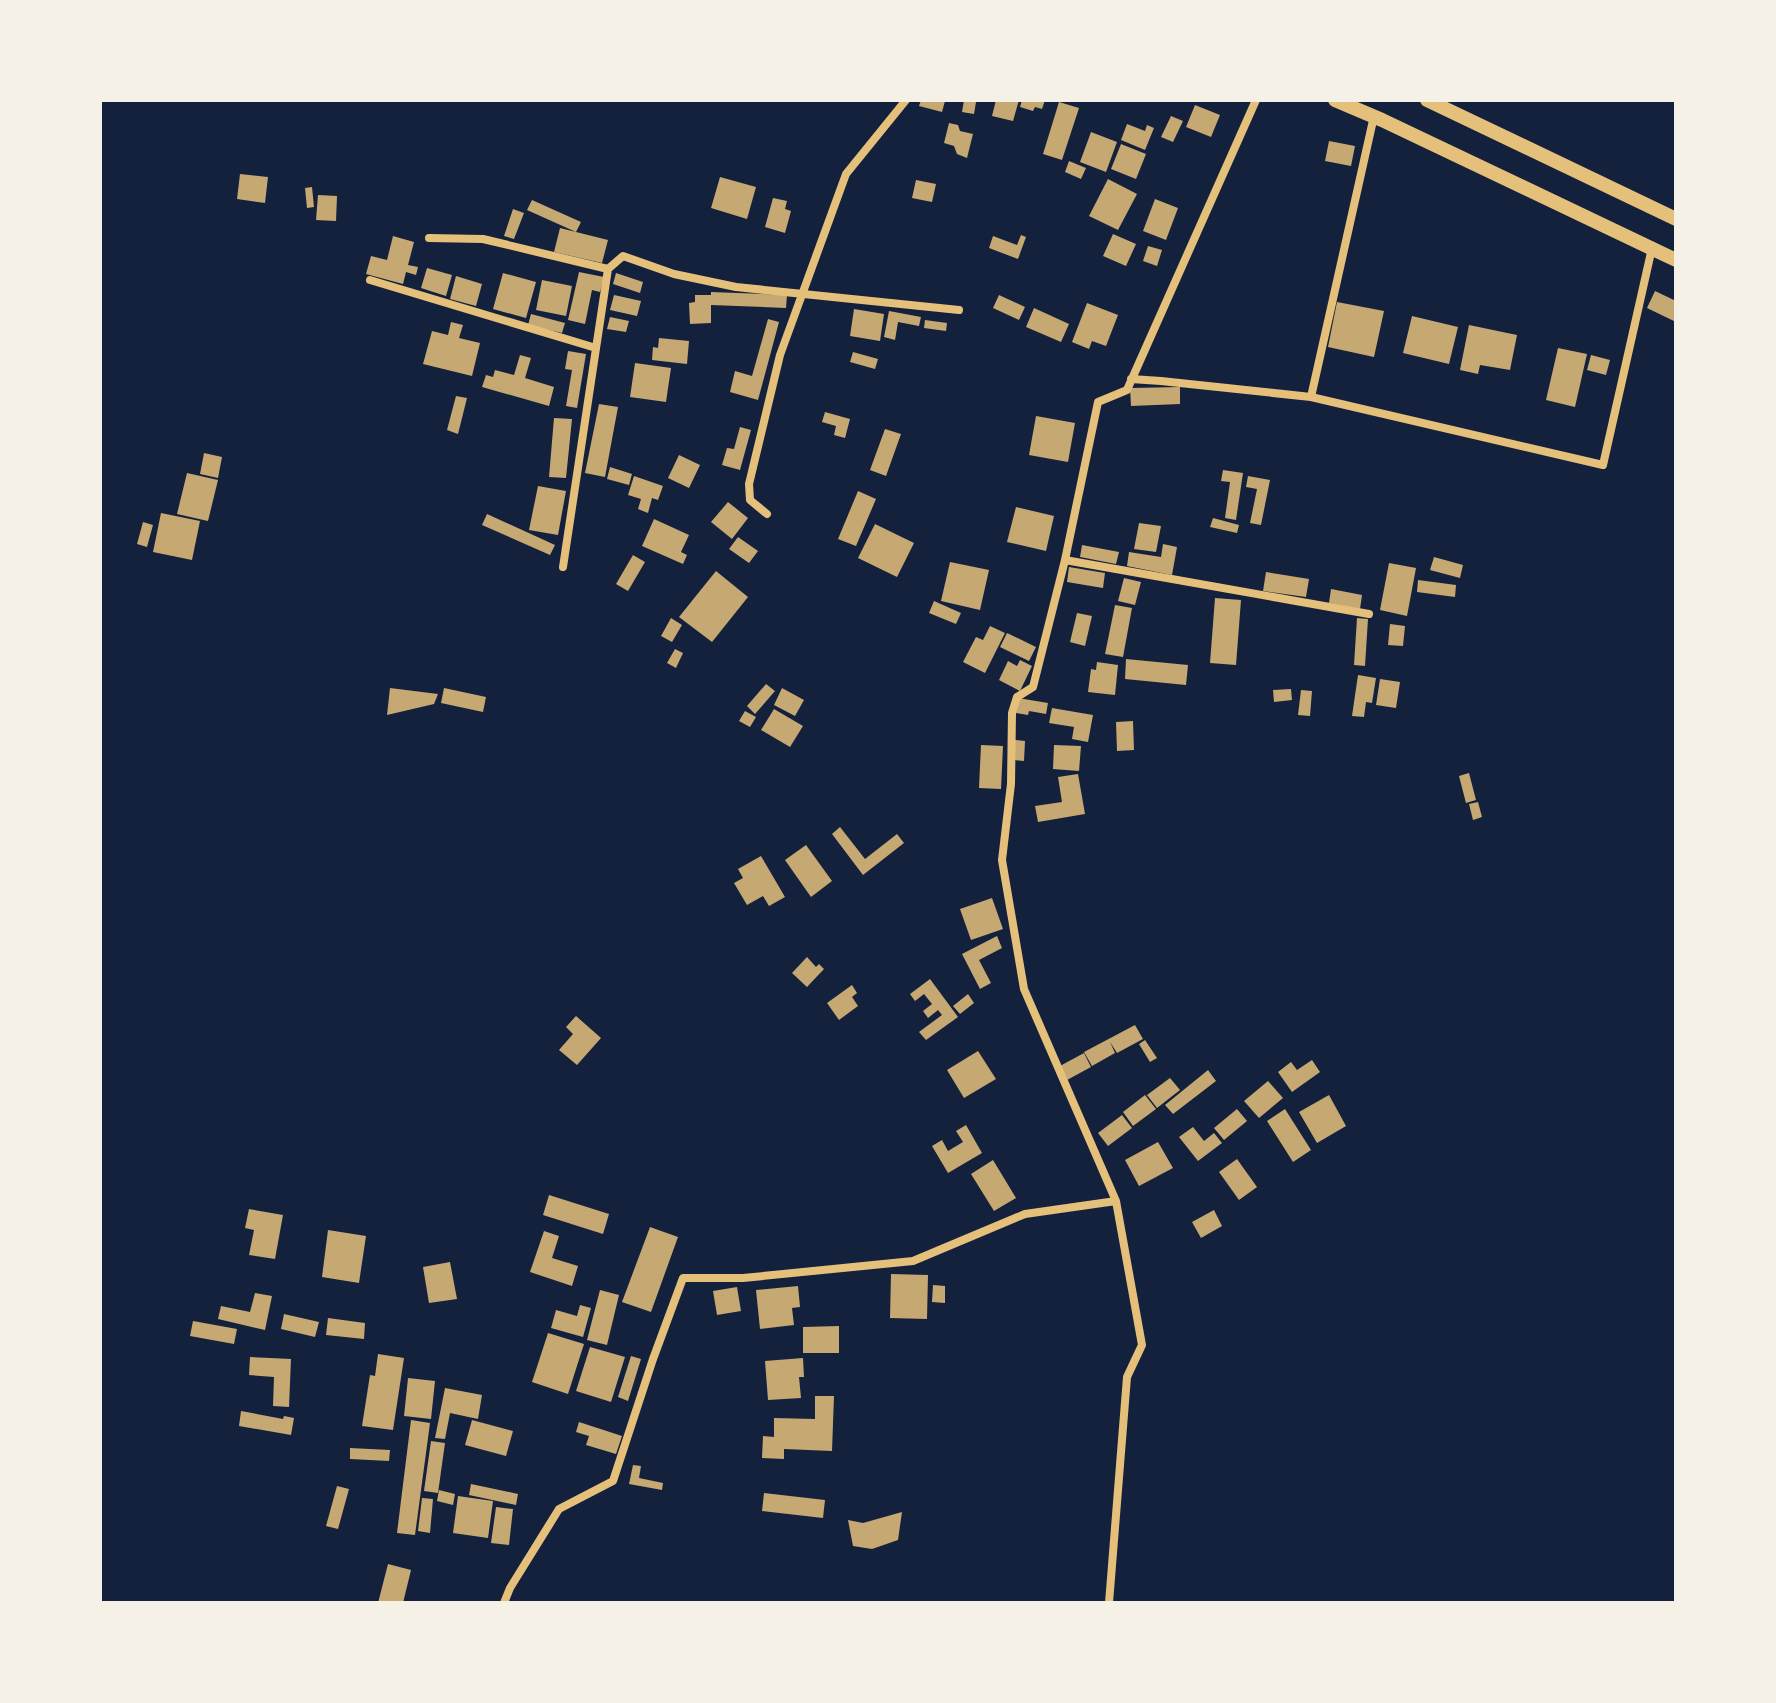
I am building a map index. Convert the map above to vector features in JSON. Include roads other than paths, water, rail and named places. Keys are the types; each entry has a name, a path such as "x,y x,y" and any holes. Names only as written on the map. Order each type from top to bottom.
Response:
{"highway":[{"path":"1335,100 1676,260"},
{"path":"1427,100 1676,219"}],"street":[{"path":"767,514 750,500 749,484 780,355 846,174 906,100"},
{"path":"1109,1603 1127,1377 1142,1345 1116,1201 1024,989 1002,860 1011,784 1012,713 1017,697 1033,687 1065,560 1098,402 1127,390 1256,100"},
{"path":"1311,397 1374,116"},
{"path":"429,238 483,239 608,269"},
{"path":"1131,379 1311,397 1603,465 1652,248"},
{"path":"563,567 608,269 623,256 674,274 736,287 959,310"},
{"path":"370,280 596,348"},
{"path":"1065,560 1369,614"},
{"path":"504,1603 559,1509 613,1481 683,1278 743,1278 913,1261 1025,1214 1116,1201"}]}
